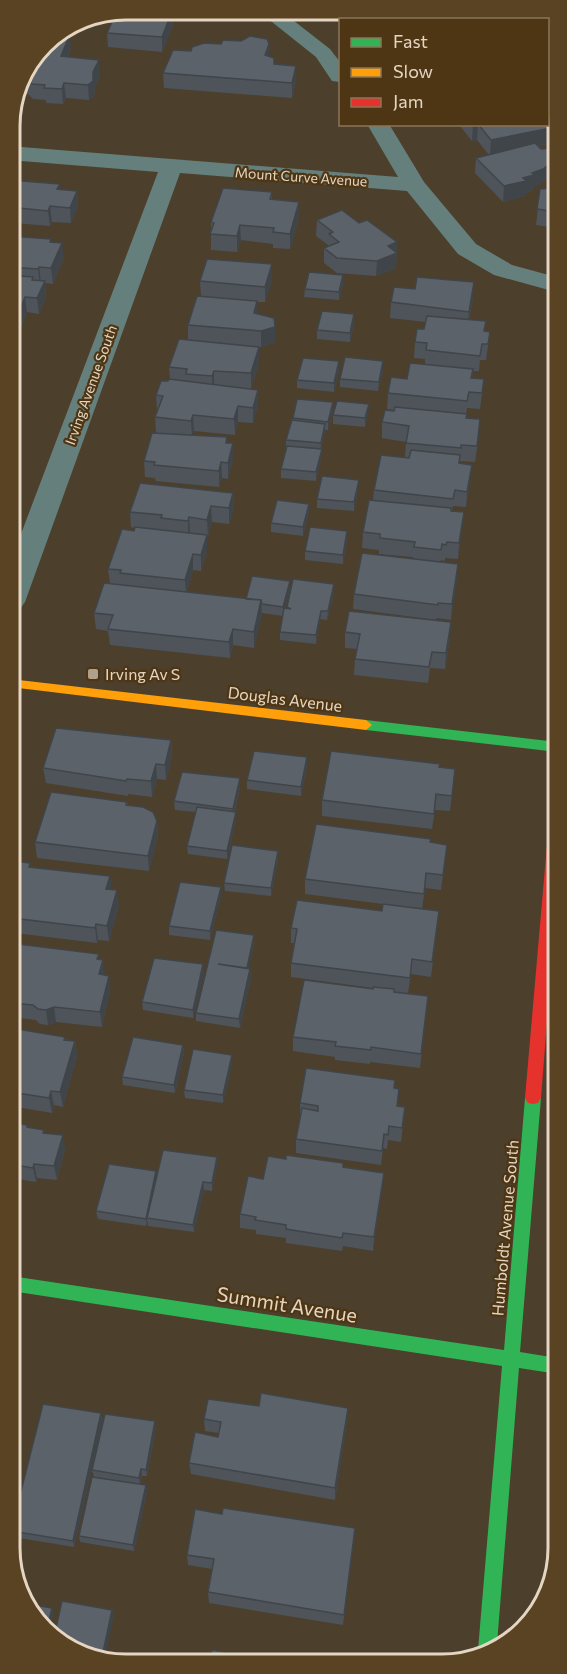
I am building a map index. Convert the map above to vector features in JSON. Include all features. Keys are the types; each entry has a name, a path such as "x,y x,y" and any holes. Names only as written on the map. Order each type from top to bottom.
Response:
{"street":[{"path":"280,20 323,52 339,75"},
{"path":"379,126 414,185 467,249 502,270 548,283"},
{"name":"Mount Curve Avenue","path":"20,154 414,185"},
{"name":"Irving Avenue South","path":"20,576 171,167"},
{"name":"Douglas Avenue","path":"20,684 548,746"},
{"name":"Humboldt Avenue South","path":"488,1643 547,924"},
{"name":"Summit Avenue","path":"19,1284 547,1364"}],"building":[{"path":"113,20 169,20 162,37 107,33"},
{"path":"69,36 61,56 99,60 93,72 93,81 88,85 64,83 62,89 44,88 45,85 32,84 29,81 30,78 41,61 50,50"},
{"path":"250,36 267,39 269,44 265,55 274,58 274,64 296,66 292,83 163,73 173,50 191,51 192,47 204,43 221,44 223,40 241,41"},
{"path":"480,126 548,126 548,129 491,140"},
{"path":"535,143 541,149 548,149 548,165 532,173 534,175 523,178 526,181 504,186 476,158"},
{"path":"20,181 60,184 57,189 77,191 70,208 50,206 48,211 20,208"},
{"path":"223,188 272,192 270,199 299,202 290,234 273,232 274,228 240,225 237,236 210,234 214,223 211,222"},
{"path":"548,188 548,211 537,209 540,189"},
{"path":"342,210 359,223 367,220 397,242 388,246 397,253 377,261 337,258 324,248 339,242 329,234 333,232 317,220"},
{"path":"20,237 51,239 50,242 62,243 51,268 39,267 38,269 20,268"},
{"path":"207,259 272,264 265,287 200,281"},
{"path":"309,272 343,275 339,292 305,289"},
{"path":"20,276 45,281 37,298 25,297 20,309"},
{"path":"417,277 474,282 469,312 391,302 394,287 415,289"},
{"path":"197,296 257,301 254,313 274,318 275,327 261,331 188,325"},
{"path":"322,311 354,314 350,333 317,330"},
{"path":"427,316 486,321 484,331 490,332 488,344 482,344 480,356 426,350 427,343 415,342 417,329 424,329"},
{"path":"179,339 259,347 251,373 214,371 212,376 186,374 187,369 169,367"},
{"path":"345,357 383,361 379,382 340,379"},
{"path":"303,358 339,361 334,383 297,380"},
{"path":"410,363 473,369 471,378 484,379 482,393 469,392 467,401 388,393 391,377 407,379"},
{"path":"169,379 258,390 253,408 238,406 234,419 193,415 191,421 155,417 163,396 156,395 161,381"},
{"path":"297,399 333,402 328,422 293,418"},
{"path":"337,401 369,404 365,418 333,415"},
{"path":"395,407 467,414 466,418 480,419 477,446 461,445 461,448 406,443 409,426 382,422 385,410 394,411"},
{"path":"292,420 325,424 321,443 286,440"},
{"path":"152,433 227,437 226,443 233,443 228,463 221,462 219,471 154,465 155,462 144,461"},
{"path":"287,446 322,449 316,472 281,469"},
{"path":"411,450 460,455 459,463 472,465 467,492 455,490 453,499 374,490 381,455 409,458"},
{"path":"322,476 359,480 354,502 317,499"},
{"path":"140,483 233,493 229,508 211,506 207,520 189,517 188,521 161,518 162,515 130,512"},
{"path":"277,500 309,504 303,527 271,523"},
{"path":"369,500 451,508 451,511 464,512 459,543 447,542 446,545 442,544 441,550 414,547 415,542 380,538 380,534 363,532"},
{"path":"135,527 207,535 201,555 193,554 185,580 120,573 121,570 108,569 122,529 134,531"},
{"path":"310,527 347,531 343,555 305,551"},
{"path":"362,553 458,564 452,604 438,603 438,605 354,594"},
{"path":"252,576 290,581 283,607 262,604 261,600 246,599"},
{"path":"293,579 334,584 328,611 321,611 316,635 280,632 284,608 291,609 287,607"},
{"path":"104,583 261,600 254,632 233,629 229,642 108,629 113,615 94,613"},
{"path":"349,611 451,622 446,653 432,652 429,667 355,659 360,634 345,632"},
{"path":"56,728 171,740 165,765 156,764 151,781 127,779 126,781 43,768"},
{"path":"254,751 307,757 301,787 247,780"},
{"path":"331,751 440,764 439,767 455,769 452,796 436,794 434,814 322,800"},
{"path":"182,772 240,778 233,809 174,801"},
{"path":"51,792 127,802 126,805 143,807 153,812 157,821 148,856 35,842"},
{"path":"197,807 236,812 227,851 187,846"},
{"path":"316,824 431,839 430,842 447,845 443,875 426,873 424,894 305,879"},
{"path":"232,845 278,851 271,888 224,883"},
{"path":"19,862 30,863 29,867 110,876 106,889 117,890 107,926 96,924 95,928 19,919"},
{"path":"180,882 221,887 210,931 169,926"},
{"path":"297,900 382,911 383,904 439,911 432,962 412,959 410,978 291,963 297,929 291,928"},
{"path":"216,930 254,935 247,968 218,964 250,969 239,1019 196,1013"},
{"path":"19,944 99,954 97,959 103,960 99,974 109,976 100,1012 54,1007 46,1010 38,1009 33,1005 19,1004"},
{"path":"154,958 203,964 193,1010 142,1002"},
{"path":"304,980 373,989 373,987 394,989 394,992 428,996 421,1054 371,1047 371,1050 335,1046 336,1042 293,1037"},
{"path":"19,1029 65,1037 64,1040 75,1041 60,1092 51,1091 49,1098 19,1093"},
{"path":"133,1037 183,1045 174,1085 122,1077"},
{"path":"193,1049 232,1055 223,1095 184,1090"},
{"path":"306,1068 395,1080 394,1088 399,1089 397,1106 405,1107 402,1128 389,1126 388,1135 384,1134 382,1151 296,1139 302,1108 318,1111 318,1106 300,1103"},
{"path":"19,1124 44,1130 43,1133 63,1135 54,1166 34,1164 33,1168 19,1166"},
{"path":"163,1150 217,1157 212,1183 203,1182 193,1225 147,1218"},
{"path":"286,1155 343,1163 343,1167 384,1173 374,1237 343,1233 342,1238 286,1229 286,1225 255,1220 256,1217 240,1214 248,1176 263,1179 268,1156 286,1159"},
{"path":"109,1164 156,1171 146,1219 96,1211"},
{"path":"261,1393 348,1408 335,1488 189,1463 195,1432 218,1437 221,1422 204,1419 208,1399 259,1406"},
{"path":"43,1404 101,1413 73,1541 19,1532 19,1499"},
{"path":"105,1414 155,1421 146,1470 141,1469 139,1478 92,1470"},
{"path":"92,1477 146,1485 133,1545 79,1536"},
{"path":"223,1508 355,1528 344,1615 208,1592 214,1559 187,1555 195,1509 222,1514"},
{"path":"62,1601 112,1610 103,1652 78,1644 56,1629"},
{"path":"36,1605 52,1608 49,1622"},
{"path":"212,1650 235,1654 211,1654"}],"traffic: fast":[{"path":"366,725 548,746"},
{"path":"488,1643 533,1098"},
{"path":"19,1284 547,1365"}],"traffic: slow":[{"path":"20,684 366,725"}],"traffic: jam":[{"path":"533,1098 547,925"}],"place":[{"name":"Irving Av S","path":"93,674"}]}
